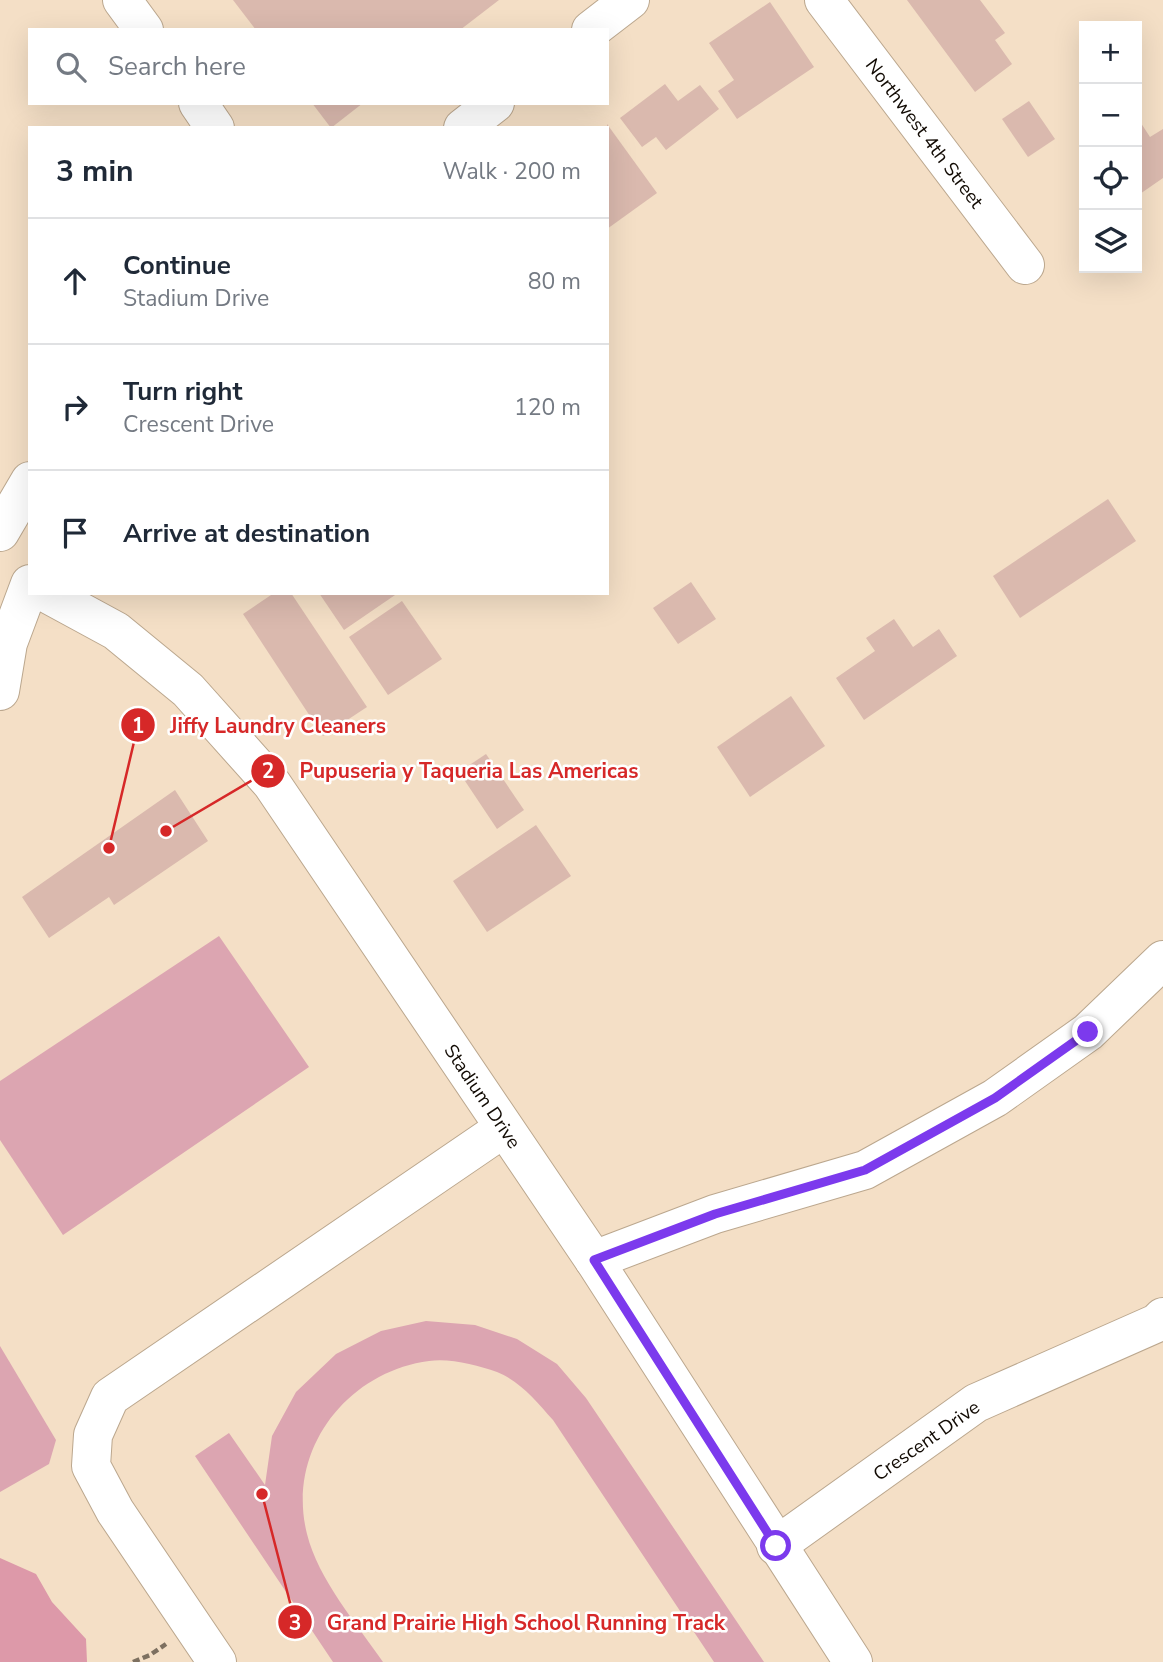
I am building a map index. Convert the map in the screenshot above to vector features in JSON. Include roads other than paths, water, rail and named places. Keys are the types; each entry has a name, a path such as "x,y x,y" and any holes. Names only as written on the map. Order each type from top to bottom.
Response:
{"street":[{"path":"122,0 143,28"},
{"path":"595,28 630,0"},
{"name":"Northwest 4th Street","path":"824,0 1025,265"},
{"path":"199,105 214,126"},
{"path":"466,126 492,105"},
{"path":"0,532 28,484"},
{"path":"0,568 28,583"},
{"path":"0,691 8,643 28,589"},
{"name":"Stadium Drive","path":"50,595 116,631 188,690 272,783 594,1260 853,1662"},
{"path":"594,1260 715,1214 865,1170 995,1098 1088,1032 1163,960"},
{"path":"217,1662 115,1511 91,1466 93,1435 110,1397 504,1128"},
{"name":"Crescent Drive","path":"776,1546 976,1403 1157,1323 1163,1317"}],"place":[{"name":"Pupuseria y Taqueria Las Americas","path":"166,831"},
{"name":"Jiffy Laundry Cleaners","path":"109,848"},
{"name":"Grand Prairie High School Running Track","path":"262,1494"}]}
